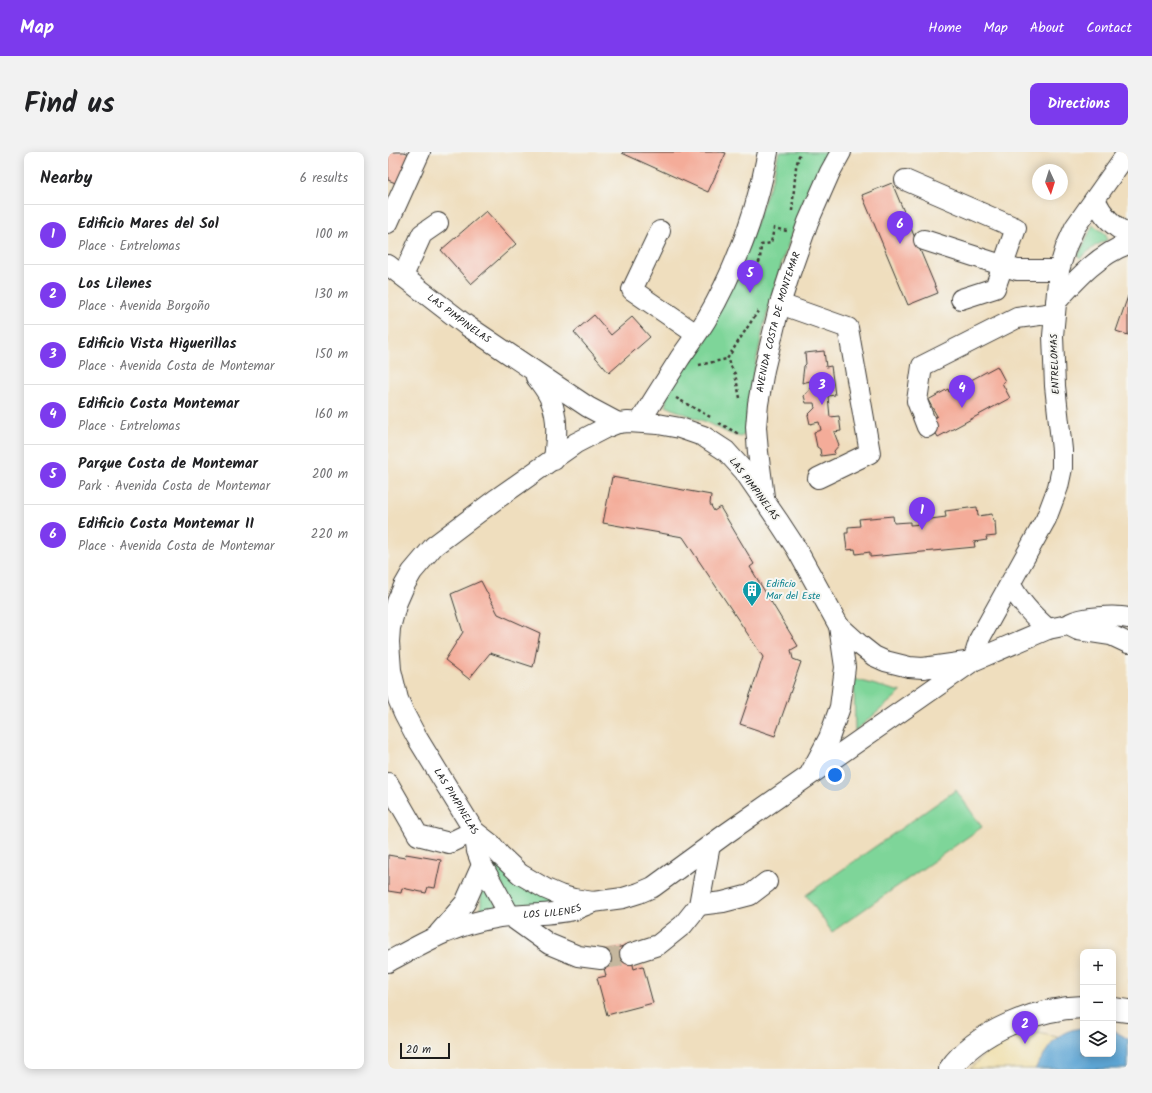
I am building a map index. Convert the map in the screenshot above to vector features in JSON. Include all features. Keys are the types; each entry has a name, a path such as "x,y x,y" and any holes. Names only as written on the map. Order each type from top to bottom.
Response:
{"main road":[{"path":"950,1069 958,1058 976,1044 995,1032 1016,1022 1038,1014 1080,1007"},
{"path":"1116,1009 1128,1011"}],"street":[{"path":"388,223 420,152"},
{"path":"640,422 706,319 735,263 751,218 768,152"},
{"name":"AVENIDA COSTA DE MONTEMAR","path":"765,500 756,427 758,404 764,370 780,304 808,222 830,172 841,152"},
{"name":"ENTRELOMAS","path":"974,661 980,638 1046,520 1058,487 1062,468 1062,450 1055,386 1053,336 1059,270 1066,247 1075,227 1128,152"},
{"path":"905,180 1016,228 995,288 961,299"},
{"path":"1095,199 1106,219 1117,229 1128,234"},
{"path":"396,271 422,234 438,223"},
{"path":"660,231 632,290 696,334"},
{"path":"924,240 1017,270 1059,270"},
{"path":"927,427 917,401 922,366 1017,318 1055,307 1078,278 1099,260 1128,244"},
{"name":"LAS PIMPINELAS","path":"396,271 466,325 588,408 618,423"},
{"path":"780,304 848,328 870,453 818,478"},
{"name":"LAS PIMPINELAS","path":"532,370 551,400 556,418 554,460"},
{"name":"LAS PIMPINELAS","path":"974,661 922,668 897,665 874,656 839,626 796,548 765,500 744,471 726,451 703,436 680,428 640,422 618,423 576,443 447,535 434,546 422,558 409,576 397,602 390,628 389,656 394,684 404,713 474,831 492,845 510,865 532,882 560,895 593,902 623,898 653,887 809,775 974,661 1048,629 1068,625 1078,630 1111,635 1128,643"},
{"path":"1010,585 1026,609 1048,629"},
{"path":"1068,625 1077,620 1096,618 1128,618"},
{"name":"LAS PIMPINELAS","path":"809,775 828,738 840,707 845,667 839,626"},
{"path":"388,783 418,835 449,843 474,831"},
{"name":"LOS LILENES","path":"474,831 477,851 482,865 510,916"},
{"path":"630,954 658,945 683,925 699,906 710,845"},
{"name":"LOS LILENES","path":"438,934 465,903 482,865"},
{"path":"699,906 750,895 767,882"},
{"name":"LOS LILENES","path":"388,962 438,934 476,922 510,916 574,910 593,902"},
{"path":"510,916 549,944 578,956 601,959"}],"path":[{"path":"792,218 796,167 800,152"},
{"path":"745,287 760,260 761,245 771,243 774,228 790,232"},
{"path":"699,365 727,359 760,308"},
{"path":"696,369 703,359"},
{"path":"727,359 735,374 740,399"},
{"path":"680,392 676,398 737,433 738,426"}],"green space":[{"path":"779,152 829,152 806,194 782,262 764,325 748,400 746,433 741,437 730,434 706,422 666,406 666,391 704,344 744,256 773,177"},
{"path":"1093,225 1106,234 1107,240 1095,246 1080,258 1078,256"},
{"path":"854,679 901,692 855,731"},
{"path":"956,790 982,827 832,932 806,895"},
{"path":"484,851 579,904 520,909 512,903"},
{"path":"481,878 498,908 481,912"}],"sand":[{"path":"1039,1033 1057,1037 1035,1069 970,1069 987,1052 1013,1036"}],"water":[{"path":"1080,1028 1080,1057 1116,1057 1116,1032 1128,1039 1128,1069 1035,1069 1054,1041 1059,1036 1073,1029"}],"building":[{"path":"388,152 404,152 410,154 398,184 388,180"},
{"path":"622,153 726,153 708,192"},
{"path":"892,183 938,293 908,305 862,195"},
{"path":"486,211 516,244 471,284 441,250"},
{"path":"1128,296 1128,335 1116,331"},
{"path":"594,315 611,335 632,317 650,337 609,373 574,332"},
{"path":"824,351 826,367 831,366 835,395 828,396 830,417 839,416 841,431 834,432 839,445 834,451 835,454 821,456 820,449 817,447 814,432 821,430 819,422 810,424 808,415 815,408 814,403 806,403 804,396 811,388 810,381 802,383 804,366 806,364 805,353"},
{"path":"997,366 1005,381 1002,383 1010,398 938,437 929,421 937,416 928,400 948,389 949,392"},
{"name":"Edificio Mar del Este","path":"612,477 711,495 710,504 714,511 720,507 754,564 750,567 798,646 791,650 793,659 801,662 775,736 740,724 763,657 683,537 603,523"},
{"path":"977,507 978,516 992,514 993,521 995,521 996,536 986,537 987,540 974,542 975,547 870,557 870,552 856,554 855,549 847,550 845,533 848,533 848,527 860,526 859,519 893,516 894,523 910,522 910,525 923,524 923,520 946,517 945,511"},
{"path":"481,581 498,614 540,633 533,667 490,653 469,679 445,660 463,632 451,594"},
{"path":"406,854 441,860 435,888 428,887 426,893 402,888 401,893 388,891 388,855 405,858"},
{"path":"628,945 634,969 643,966 653,1003 607,1015 597,978 606,976 600,952"}],"tunnel":[{"path":"601,959 630,954"}],"place":[{"name":"Edificio Costa Montemar II","path":"900,244"},
{"name":"Parque Costa de Montemar","path":"750,293"},
{"name":"Edificio Vista Higuerillas","path":"822,405"},
{"name":"Edificio Costa Montemar","path":"962,408"},
{"name":"Edificio Mares del Sol","path":"922,530"},
{"name":"Edificio Mar del Este","path":"752,607"},
{"name":"Los Lilenes","path":"1025,1044"}]}
